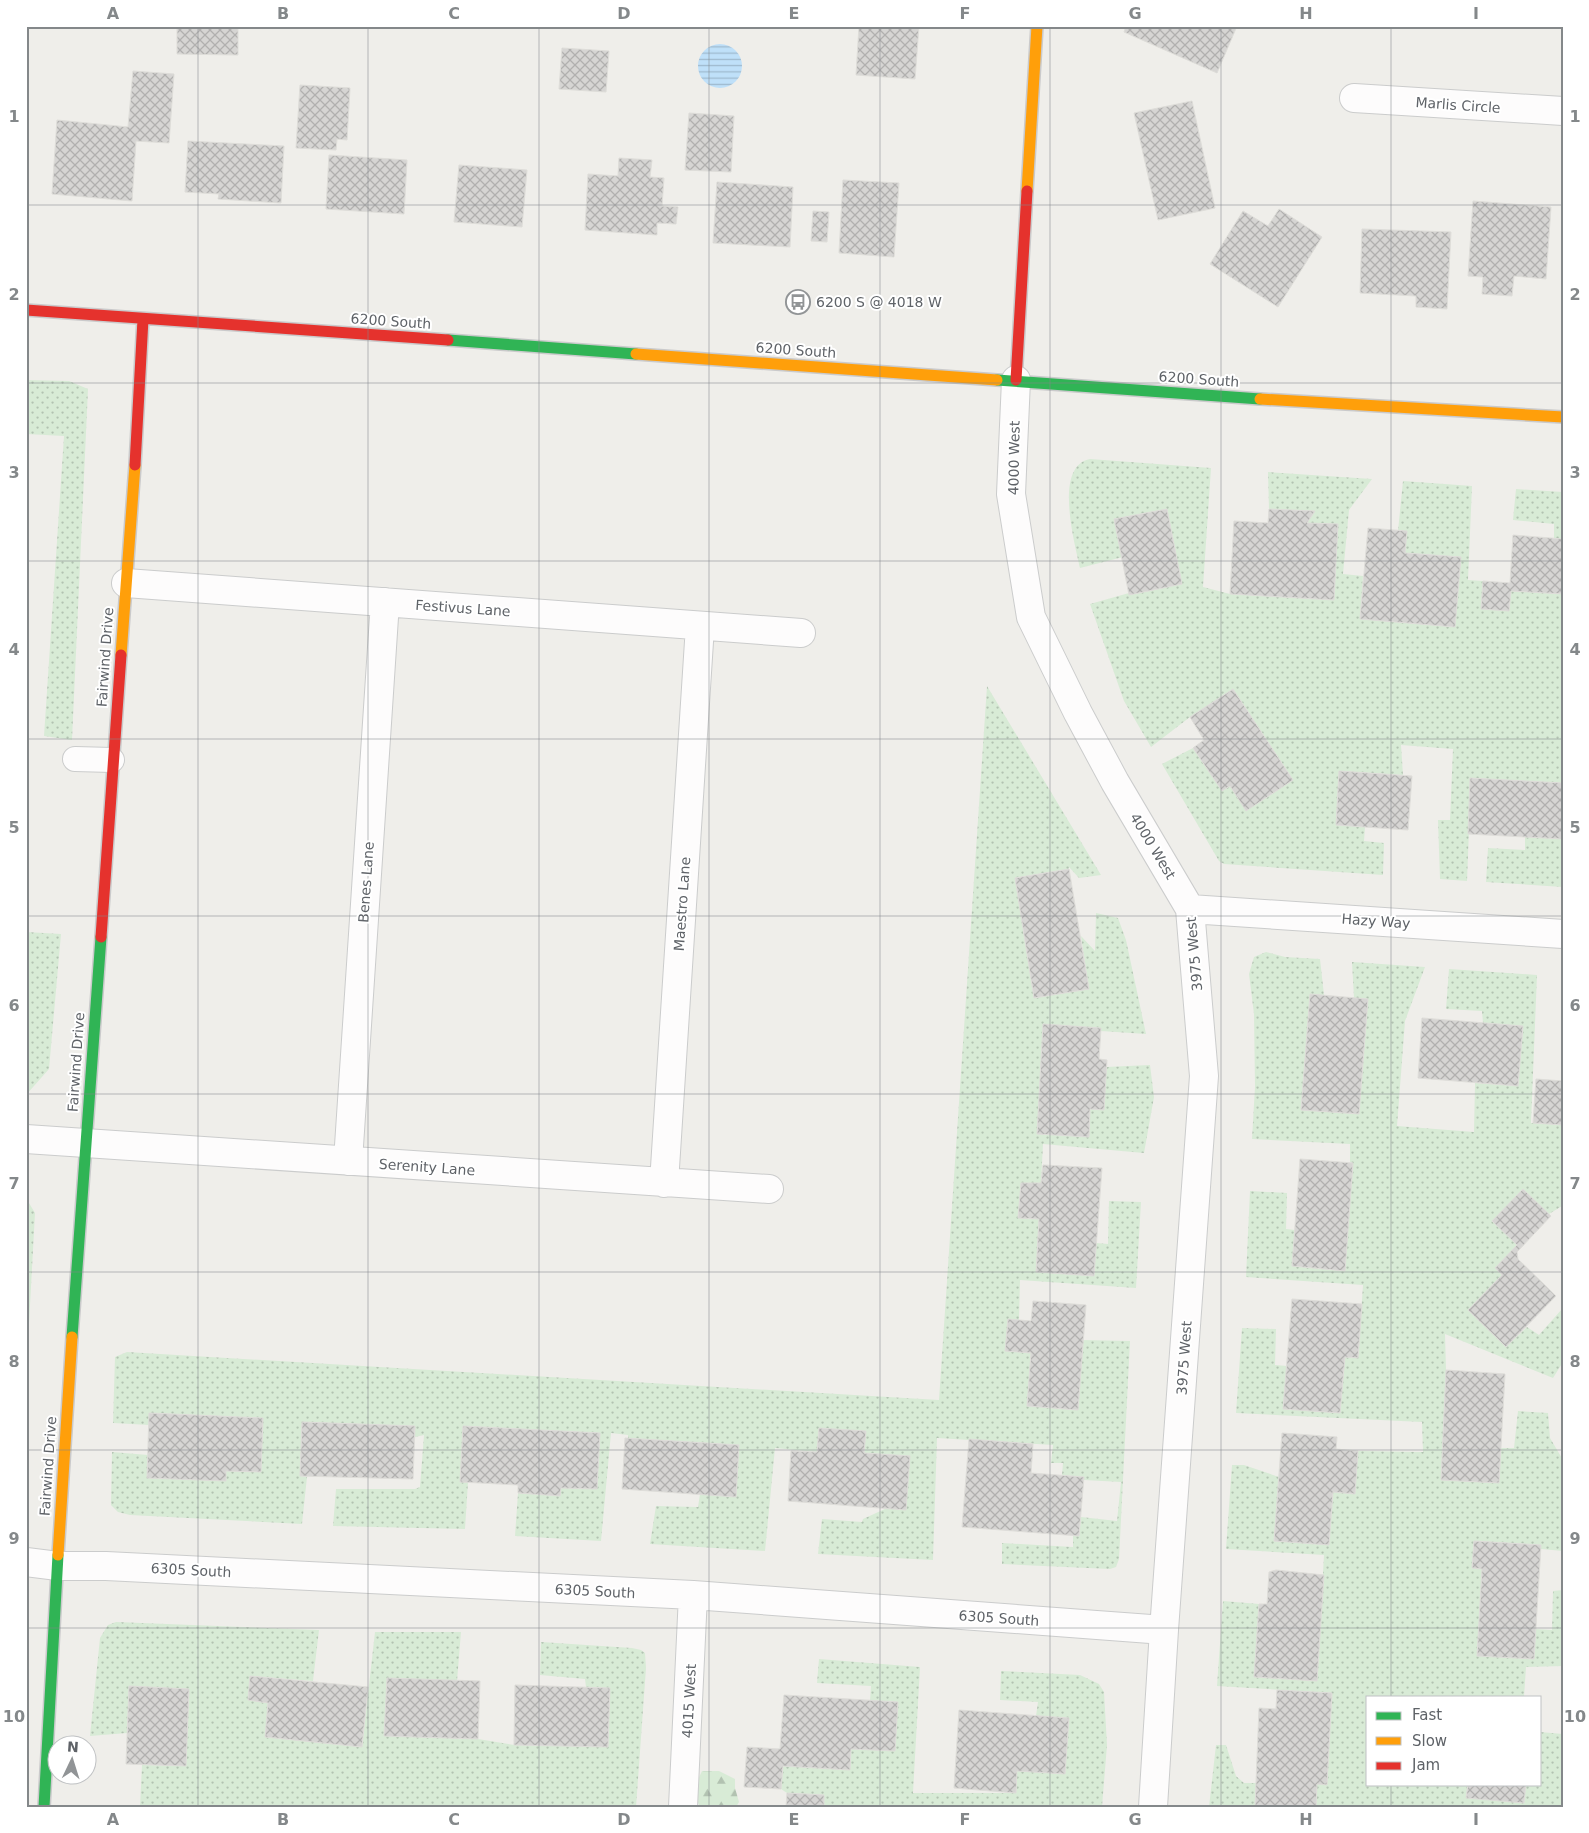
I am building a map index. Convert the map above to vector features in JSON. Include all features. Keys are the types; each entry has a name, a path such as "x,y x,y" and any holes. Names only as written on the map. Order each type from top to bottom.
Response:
{"street":[{"name":"4000 West","path":"1037,26 1016,380 1012,494 1031,617 1115,782 1190,908"},
{"name":"Marlis Circle","path":"1354,98 1563,111"},
{"name":"6200 South","path":"26,310 1252,398 1563,417"},
{"name":"Fairwind Drive","path":"44,1807 60,1511 112,760 138,420 143,319"},
{"name":"Festivus Lane","path":"126,582 801,633"},
{"name":"Benes Lane","path":"348,1161 385,602"},
{"name":"Maestro Lane","path":"664,1183 700,626"},
{"name":"Hazy Way","path":"1190,908 1563,934"},
{"name":"3975 West","path":"1153,1807 1204,1076 1190,908"},
{"name":"Serenity Lane","path":"26,1139 769,1189"},
{"name":"6305 South","path":"26,1562 58,1566 106,1566 694,1595 1164,1630"},
{"name":"4015 West","path":"683,1807 694,1595"}],"lane":[{"path":"75,759 112,760"}],"green space":[{"path":"26,380 69,381 88,389 72,740 44,736 64,436 26,434"},
{"path":"1090,459 1211,468 1203,587 1230,594 1334,600 1338,525 1307,523 1315,511 1269,509 1268,472 1372,479 1349,510 1343,574 1363,576 1360,619 1454,627 1461,557 1405,553 1407,531 1398,531 1403,481 1472,486 1468,580 1483,581 1481,608 1509,610 1511,591 1563,594 1563,783 1471,778 1467,881 1440,879 1438,820 1450,820 1453,749 1401,745 1403,775 1339,771 1336,825 1365,827 1364,841 1384,843 1383,875 1224,864 1219,861 1162,764 1193,748 1222,791 1230,786 1246,810 1293,780 1233,689 1190,717 1151,747 1124,701 1090,604 1129,593 1130,595 1182,584 1167,509 1115,519 1123,557 1080,568 1071,525 1069,490 1072,476 1079,465"},
{"path":"1516,489 1563,492 1563,539 1554,538 1554,524 1513,520"},
{"path":"987,686 1101,875 1079,878 1069,867 1069,869 1015,878 1034,998 1089,989 1081,936 1095,951 1096,913 1118,918 1126,940 1146,1034 1101,1031 1101,1028 1043,1025 1037,1134 1089,1137 1090,1109 1104,1110 1106,1067 1150,1065 1154,1097 1144,1153 1043,1144 1041,1183 1021,1183 1018,1217 1039,1219 1036,1272 1094,1276 1096,1243 1108,1244 1109,1201 1141,1202 1136,1288 1020,1280 1019,1320 1008,1320 1006,1350 1031,1353 1027,1406 1078,1410 1081,1340 1130,1341 1119,1559 1116,1567 1110,1569 1002,1564 1002,1543 1073,1547 1073,1536 1079,1536 1081,1517 1117,1521 1121,1482 1084,1480 1084,1477 1062,1475 1063,1463 1051,1463 1053,1445 937,1438 933,1560 818,1554 822,1519 862,1522 863,1519 887,1508 909,1456 864,1453 866,1432 819,1428 817,1452 775,1448 765,1551 650,1544 656,1506 698,1507 700,1494 736,1496 739,1445 628,1438 628,1435 611,1433 601,1541 515,1536 518,1493 560,1496 561,1488 597,1489 599,1433 464,1426 460,1482 468,1482 465,1529 333,1526 336,1489 415,1489 420,1487 424,1435 415,1437 415,1426 302,1422 300,1476 307,1477 302,1524 130,1515 118,1512 111,1505 112,1452 148,1455 147,1478 225,1481 226,1471 261,1472 263,1418 150,1413 149,1425 113,1423 115,1357 127,1352 939,1400"},
{"path":"1525,837 1563,839 1563,887 1486,882 1488,848 1525,850"},
{"path":"26,932 61,934 49,1069 26,1095"},
{"path":"1266,952 1285,957 1320,959 1324,995 1310,995 1301,1110 1359,1114 1368,999 1354,998 1352,962 1425,967 1405,1021 1397,1126 1474,1132 1475,1083 1518,1086 1523,1027 1483,1023 1482,1011 1446,1009 1449,969 1537,975 1531,1123 1563,1125 1563,1207 1549,1214 1495,1268 1502,1275 1468,1310 1506,1347 1527,1327 1539,1335 1562,1309 1563,1362 1553,1378 1445,1334 1446,1370 1441,1480 1499,1483 1501,1448 1514,1448 1518,1411 1548,1413 1550,1438 1563,1460 1563,1551 1541,1549 1541,1545 1474,1541 1472,1568 1482,1569 1477,1655 1534,1659 1536,1629 1552,1630 1553,1591 1563,1590 1563,1666 1526,1667 1524,1696 1366,1696 1366,1786 1468,1786 1466,1797 1524,1802 1526,1786 1542,1786 1542,1732 1563,1734 1563,1807 1316,1807 1317,1784 1327,1784 1332,1693 1217,1686 1223,1601 1259,1604 1254,1677 1317,1681 1324,1555 1226,1549 1232,1465 1244,1465 1279,1477 1274,1541 1329,1545 1333,1492 1355,1494 1358,1451 1423,1452 1422,1422 1236,1413 1242,1328 1276,1329 1275,1365 1287,1366 1284,1409 1340,1413 1345,1357 1358,1358 1363,1285 1246,1277 1250,1191 1287,1193 1286,1229 1295,1230 1293,1266 1344,1271 1353,1163 1350,1162 1350,1144 1252,1139 1255,1087 1254,1014 1249,974 1254,957"},
{"path":"26,1198 35,1213 26,1379"},
{"path":"116,1622 319,1630 313,1681 250,1676 248,1700 268,1703 265,1737 362,1747 375,1632 461,1632 457,1681 387,1678 385,1736 478,1739 514,1745 608,1747 610,1688 586,1687 585,1679 540,1675 541,1642 641,1650 645,1653 646,1668 636,1807 140,1807 142,1765 186,1766 189,1689 129,1686 127,1733 90,1736 100,1638 108,1625"},
{"path":"819,1659 920,1667 913,1793 1016,1793 1017,1771 1065,1774 1069,1718 1036,1716 1038,1702 1000,1700 1001,1671 1080,1675 1099,1684 1104,1692 1107,1745 1102,1807 824,1807 824,1795 787,1793 781,1789 783,1766 850,1770 851,1749 895,1751 898,1702 870,1701 871,1686 817,1683"},
{"path":"1216,1745 1226,1745 1236,1776 1244,1783 1256,1783 1255,1807 1209,1807"},
{"path":"702,1771 719,1771 735,1779 735,1788 739,1802 736,1807 700,1807 696,1789"}],"water":[{"path":"720,44 732,48 738,54 742,66 738,78 732,84 720,88 708,84 702,78 698,66 702,54 708,48"}],"building":[{"path":"177,26 238,26 238,55 177,54"},
{"path":"859,26 919,26 915,79 856,75"},
{"path":"1126,26 1237,26 1217,73 1124,32"},
{"path":"562,48 609,51 606,92 559,89"},
{"path":"133,71 174,74 169,143 136,141 132,201 52,194 57,120 128,127"},
{"path":"300,85 350,88 347,140 337,139 336,150 296,148"},
{"path":"1192,101 1215,208 1158,220 1134,113"},
{"path":"689,113 734,116 731,172 685,170"},
{"path":"188,141 284,146 281,203 218,199 219,194 185,192"},
{"path":"329,155 407,160 404,214 326,209"},
{"path":"619,158 652,160 650,177 664,178 662,206 678,207 676,224 657,223 657,235 585,230 588,174 618,176"},
{"path":"459,165 527,170 522,227 454,222"},
{"path":"843,180 899,183 894,257 839,253"},
{"path":"717,182 793,187 790,247 713,243"},
{"path":"1562,195 1563,280 1562,280"},
{"path":"1473,201 1551,207 1546,279 1514,276 1512,296 1482,294 1483,277 1468,276"},
{"path":"1279,209 1322,237 1278,307 1210,264 1243,211 1268,226"},
{"path":"813,211 829,212 827,242 811,241"},
{"path":"1362,229 1451,232 1447,309 1416,307 1416,296 1360,293"},
{"path":"1167,509 1182,584 1129,595 1114,519"},
{"path":"1269,509 1315,511 1307,523 1338,524 1334,600 1230,594 1234,521 1268,523"},
{"path":"1368,528 1407,531 1405,553 1461,557 1455,627 1360,619"},
{"path":"1513,535 1563,539 1563,594 1511,591 1509,611 1481,609 1483,581 1510,583"},
{"path":"1233,689 1293,780 1246,811 1230,786 1222,791 1193,748 1204,740 1190,717"},
{"path":"1339,771 1412,776 1408,830 1336,825"},
{"path":"1470,778 1563,783 1563,839 1468,834"},
{"path":"1069,869 1089,989 1034,998 1015,878"},
{"path":"1310,994 1368,999 1359,1114 1301,1110"},
{"path":"1422,1018 1523,1026 1518,1086 1418,1078"},
{"path":"1043,1024 1101,1028 1099,1059 1107,1060 1104,1110 1090,1109 1089,1137 1037,1134"},
{"path":"1536,1079 1563,1081 1563,1125 1533,1123"},
{"path":"1300,1159 1353,1163 1345,1271 1292,1266"},
{"path":"1043,1165 1102,1168 1094,1276 1036,1272 1039,1219 1018,1218 1021,1183 1041,1183"},
{"path":"1523,1189 1551,1216 1517,1252 1518,1259 1556,1296 1506,1347 1468,1310 1502,1275 1495,1268 1517,1245 1492,1221"},
{"path":"1292,1299 1362,1304 1358,1358 1345,1357 1340,1413 1283,1409"},
{"path":"1033,1301 1086,1305 1078,1410 1027,1406 1031,1353 1005,1351 1008,1319 1031,1321"},
{"path":"1446,1370 1505,1374 1499,1483 1441,1480"},
{"path":"149,1413 263,1418 261,1472 226,1471 226,1481 147,1478"},
{"path":"302,1422 415,1426 413,1479 300,1476"},
{"path":"463,1426 600,1433 597,1489 561,1488 560,1496 518,1493 518,1485 460,1482"},
{"path":"819,1428 866,1431 864,1453 910,1456 906,1510 788,1501 791,1451 817,1452"},
{"path":"1282,1433 1337,1437 1336,1449 1358,1451 1355,1494 1333,1492 1329,1545 1274,1541"},
{"path":"625,1438 739,1445 736,1497 622,1489"},
{"path":"969,1439 1033,1444 1031,1473 1084,1477 1079,1536 962,1527"},
{"path":"1474,1541 1541,1545 1534,1659 1477,1656 1482,1569 1472,1568"},
{"path":"1276,1570 1324,1575 1317,1681 1254,1677 1259,1604 1267,1604 1269,1572"},
{"path":"250,1676 368,1687 362,1747 265,1737 268,1703 248,1700"},
{"path":"387,1678 480,1681 478,1739 384,1736"},
{"path":"515,1685 610,1688 608,1747 514,1745"},
{"path":"129,1686 189,1689 186,1766 126,1764"},
{"path":"1277,1690 1332,1693 1327,1785 1317,1784 1316,1807 1255,1807 1259,1708 1276,1709"},
{"path":"784,1695 898,1702 895,1751 851,1749 850,1770 783,1766 781,1789 744,1787 747,1747 780,1749"},
{"path":"959,1710 1069,1718 1065,1774 1017,1771 1016,1793 954,1788"},
{"path":"1468,1786 1526,1786 1524,1803 1466,1798"},
{"path":"787,1793 824,1795 824,1807 786,1807"}],"traffic: fast":[{"path":"448,340 636,354"},
{"path":"997,380 1260,399"},
{"path":"72,1337 101,937"},
{"path":"44,1807 58,1555"}],"traffic: slow":[{"path":"1027,191 1037,26"},
{"path":"636,354 997,380"},
{"path":"1260,399 1563,417"},
{"path":"121,655 135,465"},
{"path":"58,1555 72,1337"}],"traffic: jam":[{"path":"1016,380 1027,191"},
{"path":"26,310 448,340"},
{"path":"135,465 143,319"},
{"path":"101,937 121,655"}],"place":[{"name":"6200 S @ 4018 W","path":"798,302"}]}
